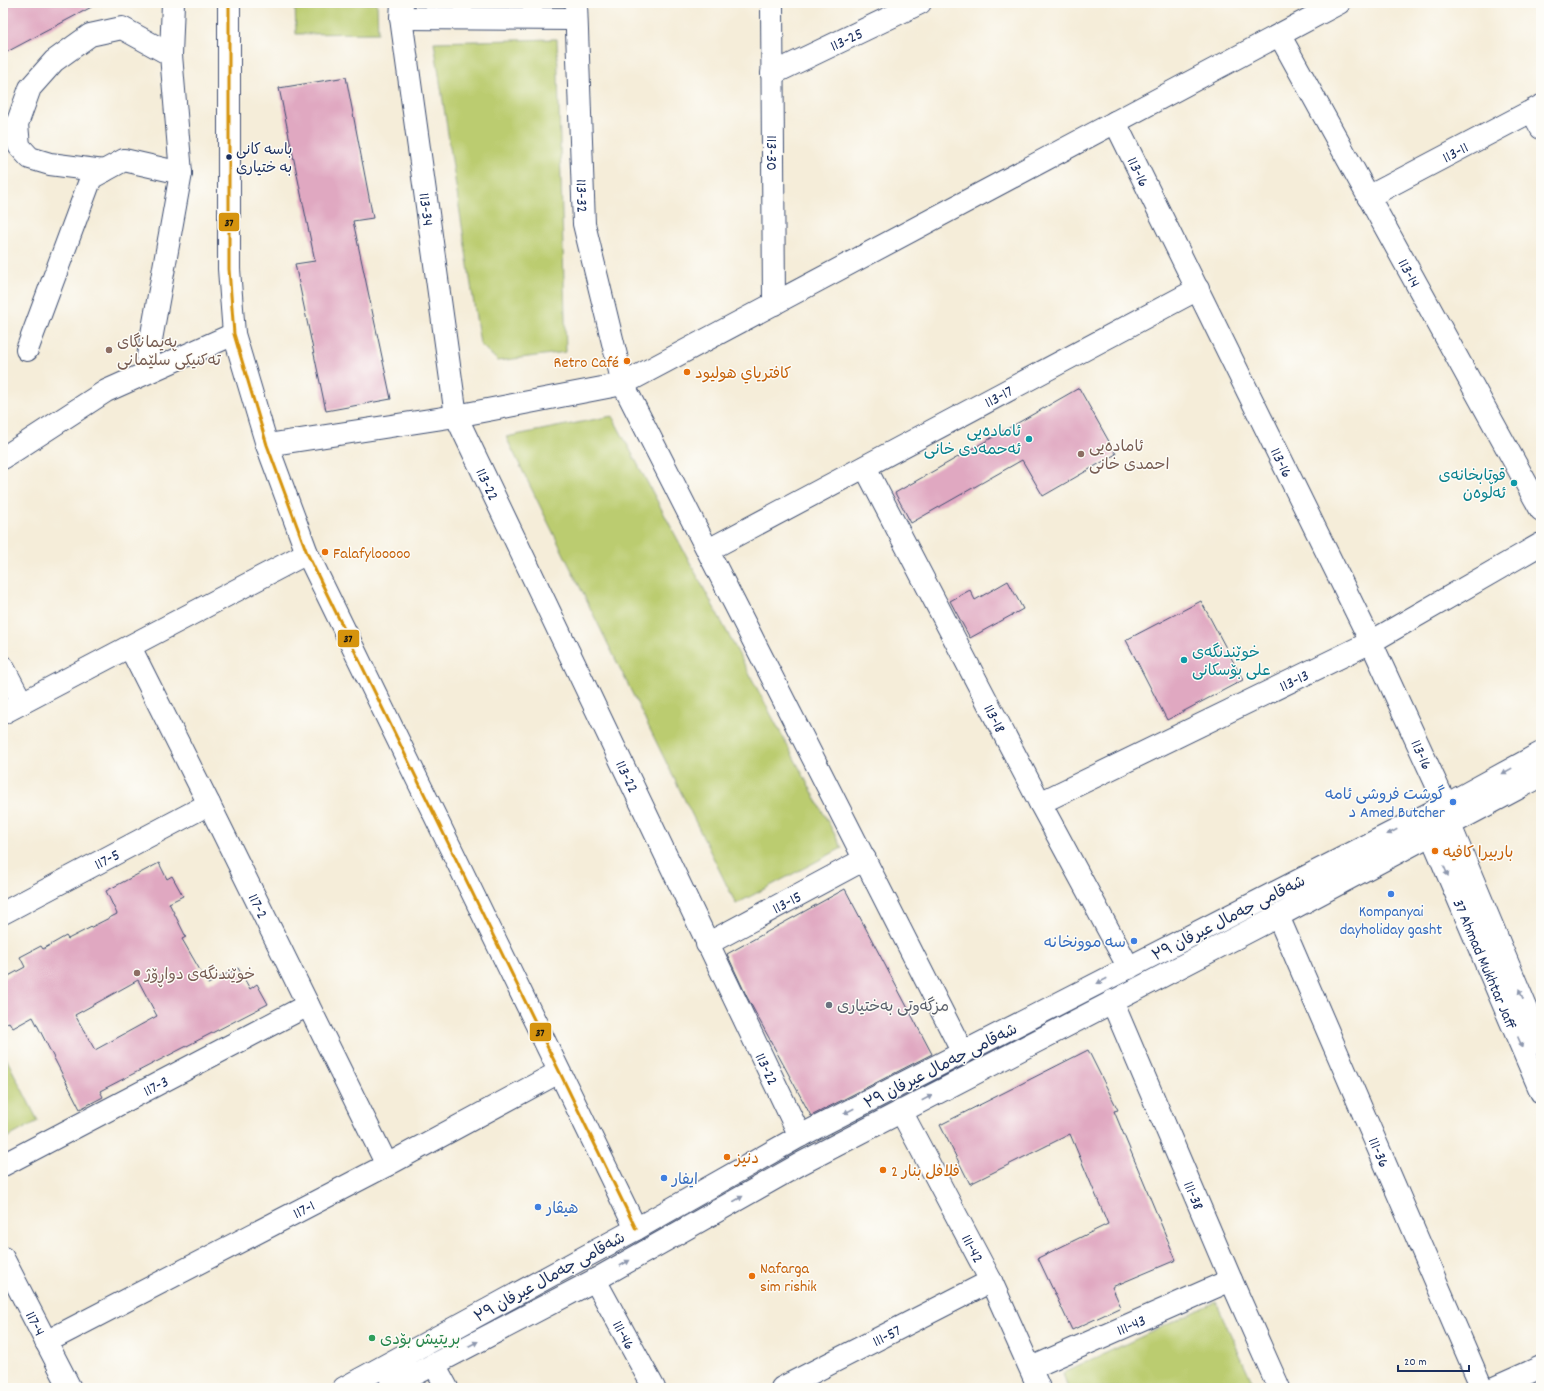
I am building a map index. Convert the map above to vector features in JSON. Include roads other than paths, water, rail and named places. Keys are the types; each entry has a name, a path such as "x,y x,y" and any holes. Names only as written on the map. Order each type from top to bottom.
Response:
{"street":[{"path":"145,374 181,173 171,56 173,3"},
{"path":"229,3 229,269 234,334 266,445 307,553 636,1229"},
{"name":"113-30","path":"772,3 774,304"},
{"name":"113-25","path":"772,74 920,3"},
{"path":"266,445 456,416 623,384 1115,122 1280,36 1339,3"},
{"path":"401,10 576,11"},
{"name":"113-34","path":"401,10 456,416"},
{"name":"113-32","path":"576,11 584,224 623,384 963,1053"},
{"path":"104,171 50,164 30,158 19,146 17,124 30,88 54,61 90,35 122,28 171,56"},
{"name":"113-14","path":"1280,36 1541,510"},
{"name":"113-11","path":"1368,197 1538,115"},
{"name":"113-16","path":"1115,122 1371,642 1448,815"},
{"path":"27,350 91,178 124,160 181,173"},
{"name":"113-17","path":"714,548 1198,289"},
{"path":"3,458 106,391 234,334"},
{"name":"113-22","path":"456,416 800,1136"},
{"name":"113-18","path":"865,467 1040,803 1129,968"},
{"name":"113-13","path":"1040,803 1371,642 1541,544"},
{"path":"3,713 307,553"},
{"name":"117-2","path":"130,647 387,1165"},
{"path":"3,667 22,703"},
{"name":"شەقامی جەمال عیرفان ٣٩","path":"389,1388 595,1280 802,1163 1431,835 1448,815 1541,753"},
{"name":"شەقامی جەمال عیرفان ٣٩","path":"344,1388 636,1229 800,1136 1129,968 1448,815 1541,776"},
{"name":"117-5","path":"3,913 209,804"},
{"name":"37 Ahmad Mukhtar Jaff","path":"1448,815 1541,1043"},
{"name":"37 Ahmad Mukhtar Jaff","path":"1431,835 1541,1092"},
{"name":"113-15","path":"707,944 865,859"},
{"name":"111-36","path":"1278,916 1482,1388"},
{"name":"111-38","path":"1112,1001 1231,1280 1279,1388"},
{"name":"117-3","path":"3,1165 308,1005"},
{"name":"117-1","path":"46,1342 387,1165 559,1072"},
{"name":"111-42","path":"901,1111 991,1281 1039,1388"},
{"name":"117-4","path":"3,1258 70,1388"},
{"name":"111-46","path":"595,1280 654,1388"},
{"name":"111-43","path":"1031,1368 1231,1280"},
{"name":"111-57","path":"782,1388 991,1281"},
{"path":"434,1364 447,1388"},
{"path":"1494,1388 1541,1367"}],"place":[{"name":"باسه كانى به ختيارى","path":"229,157"},
{"name":"پەیمانگای تەکنیکی سلێمانی","path":"109,350"},
{"name":"Retro Café","path":"627,361"},
{"name":"كافترياي هوليود","path":"687,372"},
{"name":"ئامادەیی ئەحمەدی خانی","path":"1029,439"},
{"name":"ئامادەیی احمدی خانی","path":"1081,454"},
{"name":"قوتابخانەی ئەڵوەن","path":"1514,483"},
{"name":"Falafylooooo","path":"325,552"},
{"name":"خوێندنگەی علی بۆسکانی","path":"1184,660"},
{"name":"گوشت فروشی ئامه د Amed Butcher","path":"1453,802"},
{"name":"باربيرا كافيه","path":"1435,851"},
{"name":"Kompanyai dayholiday gasht","path":"1391,894"},
{"name":"سه موونخانه","path":"1134,941"},
{"name":"خوێندنگەی دواڕۆژ","path":"137,973"},
{"name":"مزگەوتی بەختیاری","path":"829,1005"},
{"name":"دنيز","path":"727,1157"},
{"name":"فلافل بنار 2","path":"883,1170"},
{"name":"ايفار","path":"664,1178"},
{"name":"هيڤار","path":"538,1207"},
{"name":"Nafarga sim rishik","path":"752,1276"},
{"name":"بریتیش بۆدی","path":"372,1338"}]}
